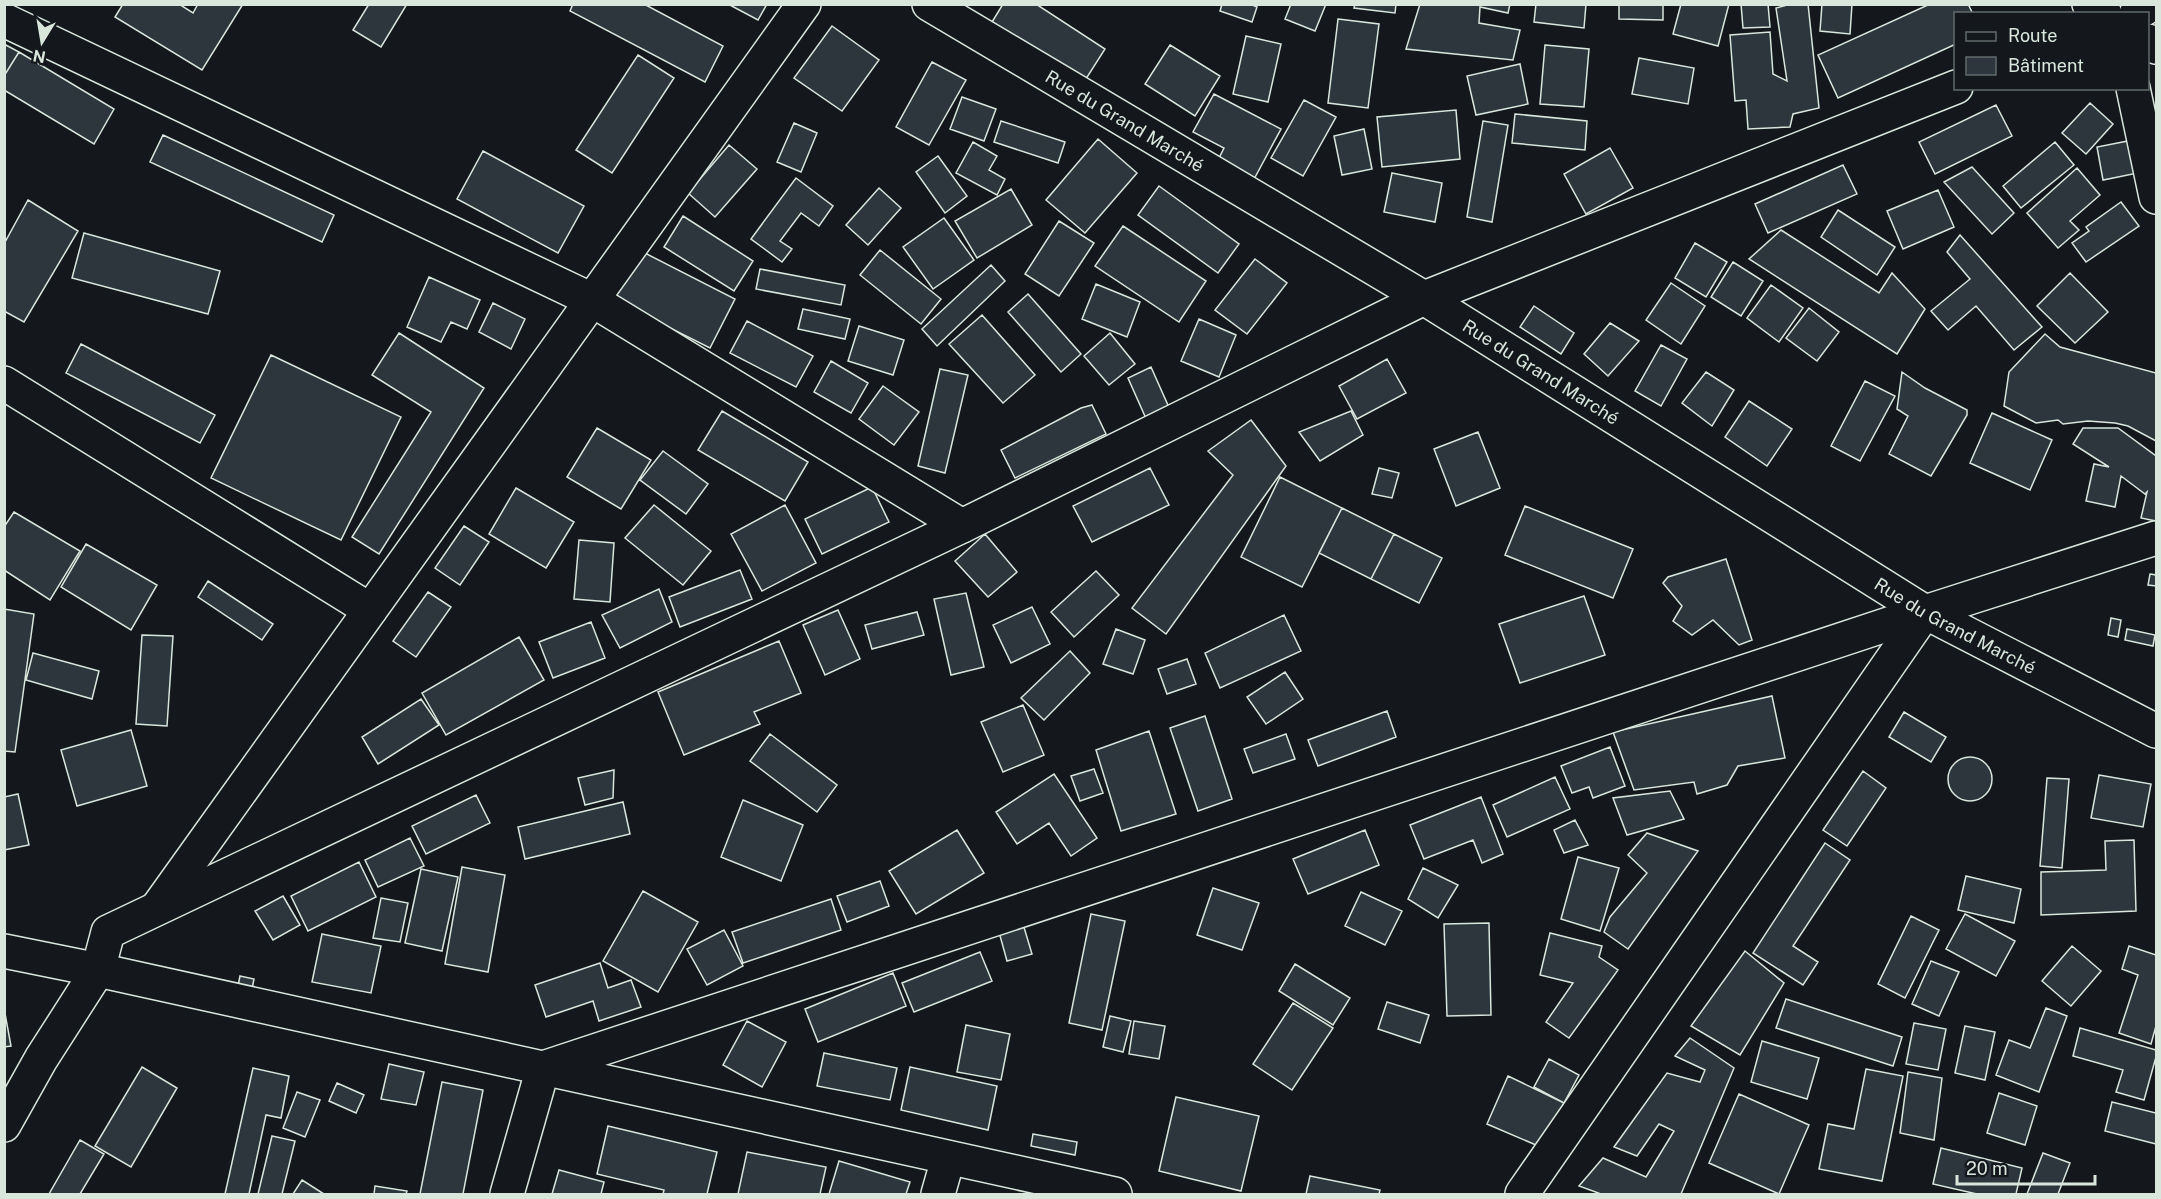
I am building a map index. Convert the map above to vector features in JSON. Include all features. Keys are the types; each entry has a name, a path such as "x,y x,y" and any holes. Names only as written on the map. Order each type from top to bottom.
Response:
{"street":[{"path":"156,909 804,4"},
{"name":"Rue du Grand Marché","path":"929,4 1424,298 1925,612 2157,731"},
{"path":"2139,12 2152,4"},
{"path":"4,20 592,300 962,526"},
{"path":"4,1125 41,1059 98,970 108,932 962,526 1424,298 1954,88"},
{"path":"2133,90 2157,197"},
{"path":"4,383 370,610"},
{"path":"543,1068 1925,612 2157,538"},
{"path":"1522,1194 1925,612"},
{"path":"4,951 1115,1194"},
{"path":"507,1194 543,1068"},
{"path":"938,1194 948,1159"}],"building":[{"path":"123,4 179,4 193,13 198,4 243,4 202,70 115,17"},
{"path":"369,4 407,4 381,47 353,30"},
{"path":"573,4 644,4 723,46 705,82 570,11"},
{"path":"728,4 767,4 758,20"},
{"path":"1003,4 1036,4 1105,49 1084,82 992,22"},
{"path":"1222,4 1250,4 1257,7 1252,22 1220,11"},
{"path":"1291,4 1326,4 1315,31 1285,19"},
{"path":"1355,4 1396,4 1395,13 1354,8"},
{"path":"1420,4 1510,4 1508,13 1480,7 1479,23 1520,30 1513,60 1406,49"},
{"path":"1536,4 1586,4 1584,28 1534,22"},
{"path":"1619,4 1663,4 1663,20 1619,19"},
{"path":"1681,4 1729,4 1718,46 1673,34"},
{"path":"1741,4 1768,4 1770,27 1743,28"},
{"path":"1791,4 1808,4 1819,108 1793,114 1790,127 1748,129 1746,100 1735,101 1730,35 1770,32 1773,74 1787,81 1776,8"},
{"path":"1822,4 1852,4 1850,34 1820,31"},
{"path":"1930,4 1968,4 1972,12 1954,12 1954,45 1838,98 1818,55"},
{"path":"1338,19 1379,24 1368,108 1328,103"},
{"path":"832,26 879,60 842,111 794,78"},
{"path":"1246,36 1281,44 1268,102 1233,94"},
{"path":"4,44 19,52 4,76"},
{"path":"1170,45 1220,76 1195,116 1145,84"},
{"path":"1545,45 1589,49 1584,107 1540,104"},
{"path":"19,52 114,109 94,144 4,90 4,76"},
{"path":"638,55 674,78 612,173 576,150"},
{"path":"1639,58 1694,68 1688,104 1632,94"},
{"path":"932,62 966,80 929,145 896,127"},
{"path":"1520,64 1528,104 1476,115 1467,76"},
{"path":"1214,94 1281,129 1253,181 1217,162 1224,148 1193,132"},
{"path":"962,97 996,109 984,141 950,129"},
{"path":"1304,100 1336,117 1303,176 1271,158"},
{"path":"2090,103 2113,124 2086,154 2062,133"},
{"path":"1996,105 2012,136 1935,174 1919,142"},
{"path":"1456,110 1460,159 1382,167 1377,117"},
{"path":"1515,114 1587,121 1585,150 1512,143"},
{"path":"1001,121 1065,142 1058,163 994,142"},
{"path":"1483,121 1508,125 1492,222 1467,217"},
{"path":"794,123 817,133 801,172 777,162"},
{"path":"1364,129 1372,169 1342,175 1334,136"},
{"path":"163,135 334,215 322,242 150,162"},
{"path":"1098,139 1137,173 1085,233 1046,200"},
{"path":"2133,140 2138,173 2103,180 2097,147"},
{"path":"973,142 997,156 989,170 1005,179 997,195 956,173"},
{"path":"2055,142 2074,165 2021,208 2003,186"},
{"path":"729,145 757,169 715,217 688,193"},
{"path":"1610,148 1633,188 1586,214 1564,174"},
{"path":"483,151 584,206 558,253 457,199"},
{"path":"938,156 967,196 945,213 916,172"},
{"path":"1843,165 1857,194 1768,233 1755,204"},
{"path":"1972,167 2014,213 1992,234 1944,182"},
{"path":"2077,168 2100,195 2070,221 2079,230 2058,248 2027,213"},
{"path":"1392,173 1442,183 1435,222 1384,212"},
{"path":"796,178 833,206 819,226 801,213 780,241 792,249 782,262 751,239"},
{"path":"1159,186 1239,244 1218,273 1138,215"},
{"path":"879,188 901,208 868,245 846,225"},
{"path":"1011,189 1032,225 977,258 955,221"},
{"path":"1938,190 1954,227 1903,249 1887,211"},
{"path":"28,200 78,231 24,322 4,311 4,244"},
{"path":"2121,202 2139,226 2086,262 2072,243 2089,231 2086,227"},
{"path":"1838,210 1895,247 1877,275 1821,237"},
{"path":"683,216 753,261 734,291 664,247"},
{"path":"944,218 974,260 933,289 903,247"},
{"path":"1059,221 1094,243 1059,296 1025,274"},
{"path":"1123,226 1206,281 1179,322 1095,266"},
{"path":"1781,230 1879,293 1892,273 1925,309 1897,354 1749,259"},
{"path":"84,233 220,271 208,314 72,278"},
{"path":"1960,235 2042,327 2014,350 1976,306 1948,330 1931,311 1970,279 1947,252"},
{"path":"1695,243 1727,262 1706,297 1675,278"},
{"path":"635,248 735,299 710,348 610,298"},
{"path":"880,250 941,299 921,324 860,275"},
{"path":"1255,259 1287,283 1247,334 1215,310"},
{"path":"1733,262 1763,281 1741,316 1711,297"},
{"path":"991,265 1005,281 937,346 922,329"},
{"path":"760,269 845,285 841,305 756,289"},
{"path":"2070,273 2108,312 2075,343 2037,306"},
{"path":"429,277 480,300 467,329 451,322 441,342 407,327"},
{"path":"1671,283 1705,306 1681,344 1646,320"},
{"path":"1096,284 1140,302 1127,337 1082,319"},
{"path":"1771,285 1803,308 1779,342 1747,318"},
{"path":"1028,294 1081,354 1061,372 1008,312"},
{"path":"493,303 525,319 511,349 479,332"},
{"path":"1534,306 1574,333 1561,354 1520,327"},
{"path":"1809,308 1839,332 1817,361 1786,338"},
{"path":"803,309 850,319 845,339 798,329"},
{"path":"982,315 1035,375 1003,403 949,344"},
{"path":"1199,319 1236,335 1219,377 1181,361"},
{"path":"747,321 813,356 796,387 730,353"},
{"path":"1610,323 1639,341 1608,376 1584,354"},
{"path":"859,326 904,340 893,375 848,361"},
{"path":"399,333 484,388 379,554 352,537 431,412 372,375"},
{"path":"1110,333 1135,364 1109,385 1084,356"},
{"path":"2045,334 2060,347 2156,373 2156,441 2128,426 2115,423 2088,421 2063,424 2058,420 2036,423 2004,406 2009,372"},
{"path":"81,344 215,415 200,443 66,373"},
{"path":"1661,345 1687,359 1661,406 1635,391"},
{"path":"271,355 401,417 341,540 211,478"},
{"path":"1387,359 1406,393 1357,419 1339,386"},
{"path":"831,361 868,383 851,413 814,392"},
{"path":"1151,367 1171,412 1148,423 1128,378"},
{"path":"940,369 968,375 945,473 918,466"},
{"path":"1706,372 1734,390 1712,426 1682,403"},
{"path":"1902,372 1925,388 1967,410 1967,415 1931,476 1889,454 1908,416 1897,409"},
{"path":"1865,381 1895,396 1860,461 1831,446"},
{"path":"883,386 919,412 894,445 859,419"},
{"path":"1749,401 1792,429 1767,466 1725,437"},
{"path":"1092,405 1106,434 1015,478 1001,450 1081,408"},
{"path":"722,411 808,462 785,501 698,450"},
{"path":"1351,411 1363,435 1320,461 1299,432"},
{"path":"1992,413 2052,440 2030,490 1970,463"},
{"path":"1251,420 1286,466 1166,634 1132,608 1233,475 1208,451"},
{"path":"597,428 651,460 621,509 567,477"},
{"path":"2083,428 2118,428 2156,456 2156,521 2141,518 2147,492 2145,494 2121,476 2115,507 2086,501 2094,464 2109,467 2073,444"},
{"path":"1478,432 1500,488 1456,506 1434,449"},
{"path":"663,451 708,484 686,514 640,480"},
{"path":"1150,468 1169,505 1092,542 1073,506"},
{"path":"1379,468 1399,473 1392,498 1372,494"},
{"path":"1280,477 1342,508 1302,587 1241,557"},
{"path":"872,487 889,522 822,554 805,519"},
{"path":"516,488 574,522 546,568 489,534"},
{"path":"654,505 711,551 683,585 625,538"},
{"path":"785,505 816,563 762,591 731,534"},
{"path":"1525,506 1633,549 1613,598 1505,555"},
{"path":"1342,508 1394,534 1371,579 1319,553"},
{"path":"14,512 80,551 50,600 4,570 4,527"},
{"path":"464,526 489,542 460,585 435,568"},
{"path":"985,534 1017,572 988,597 955,561"},
{"path":"1394,534 1442,558 1419,603 1371,579"},
{"path":"579,540 614,543 610,602 574,599"},
{"path":"86,544 157,585 131,630 61,587"},
{"path":"1726,559 1752,640 1739,645 1713,620 1692,635 1673,621 1682,606 1663,583 1668,577"},
{"path":"740,570 752,599 680,627 669,597"},
{"path":"1096,571 1119,595 1074,637 1051,612"},
{"path":"2150,574 2156,575 2156,586 2148,585"},
{"path":"208,581 273,624 262,640 198,597"},
{"path":"659,589 672,622 620,648 602,615"},
{"path":"428,592 451,607 416,657 393,641"},
{"path":"966,593 984,667 951,675 934,599"},
{"path":"1584,596 1605,655 1520,683 1499,624"},
{"path":"1032,607 1050,644 1011,663 993,625"},
{"path":"4,609 34,614 15,752 4,751"},
{"path":"838,610 860,659 825,675 803,625"},
{"path":"917,612 924,635 872,649 865,625"},
{"path":"1284,615 1301,651 1220,688 1205,653"},
{"path":"2111,618 2121,620 2118,637 2108,635"},
{"path":"591,622 605,658 553,678 539,642"},
{"path":"1116,629 1145,640 1133,674 1103,664"},
{"path":"2127,629 2155,635 2153,646 2125,640"},
{"path":"142,635 173,636 167,726 136,724"},
{"path":"519,637 544,680 446,735 422,693"},
{"path":"779,641 801,693 754,712 760,724 684,755 658,692"},
{"path":"1070,651 1090,673 1044,720 1021,698"},
{"path":"33,653 99,671 92,699 26,680"},
{"path":"1187,659 1196,684 1167,694 1158,669"},
{"path":"1285,672 1303,699 1266,724 1247,697"},
{"path":"1772,696 1785,758 1738,766 1727,785 1697,794 1694,782 1634,790 1613,732"},
{"path":"421,699 439,725 378,764 362,737"},
{"path":"1023,705 1044,755 1003,772 981,722"},
{"path":"1387,711 1396,737 1318,766 1308,740"},
{"path":"1904,712 1946,737 1931,762 1889,737"},
{"path":"1205,716 1232,799 1198,811 1170,728"},
{"path":"131,730 147,786 77,806 61,750"},
{"path":"1149,731 1176,814 1121,831 1096,750"},
{"path":"770,734 837,785 817,812 750,761"},
{"path":"1286,734 1295,759 1253,773 1244,749"},
{"path":"1610,747 1625,786 1593,798 1589,787 1572,793 1561,766"},
{"path":"1970,757 1985,764 1992,779 1985,794 1970,801 1955,794 1948,779 1955,764"},
{"path":"1094,769 1103,793 1080,801 1071,776"},
{"path":"614,770 613,798 585,805 578,778"},
{"path":"1863,771 1886,788 1847,846 1823,830"},
{"path":"1054,774 1097,838 1071,856 1049,823 1017,844 996,812"},
{"path":"2099,775 2151,784 2143,827 2091,818"},
{"path":"1555,777 1570,809 1507,837 1493,805"},
{"path":"2047,778 2069,779 2062,868 2040,866"},
{"path":"1670,791 1684,819 1627,835 1613,798"},
{"path":"18,794 29,845 4,850 4,797"},
{"path":"476,795 490,823 426,854 412,826"},
{"path":"1481,797 1503,854 1482,863 1473,840 1424,859 1410,825"},
{"path":"743,800 803,825 781,881 721,857"},
{"path":"623,802 630,834 525,859 518,827"},
{"path":"1575,820 1588,845 1564,853 1554,830"},
{"path":"957,830 984,873 916,914 889,871"},
{"path":"1365,830 1379,865 1308,894 1293,859"},
{"path":"1647,833 1698,851 1628,949 1604,932 1610,917 1647,873 1628,855"},
{"path":"410,838 424,866 378,887 365,860"},
{"path":"2134,840 2136,911 2041,915 2041,872 2106,870 2105,841"},
{"path":"1825,843 1850,860 1793,946 1818,962 1803,985 1753,953"},
{"path":"1578,857 1619,868 1600,931 1561,919"},
{"path":"359,862 376,897 308,931 291,896"},
{"path":"462,867 505,875 488,972 445,964"},
{"path":"1423,868 1458,885 1438,918 1408,899"},
{"path":"421,869 458,877 442,951 405,943"},
{"path":"1966,876 2021,889 2014,923 1958,910"},
{"path":"880,881 889,906 847,922 837,896"},
{"path":"1213,888 1259,903 1242,950 1197,935"},
{"path":"643,891 698,922 658,992 603,961"},
{"path":"1361,892 1402,911 1385,945 1345,926"},
{"path":"283,896 300,925 273,940 255,911"},
{"path":"381,898 408,903 400,942 373,938"},
{"path":"831,899 841,930 743,963 732,932"},
{"path":"1091,914 1125,921 1102,1030 1069,1023"},
{"path":"1965,914 2015,941 1996,976 1946,949"},
{"path":"1911,916 1939,930 1905,998 1878,984"},
{"path":"1489,923 1491,1015 1447,1016 1444,924"},
{"path":"1023,924 1032,954 1007,961 999,932"},
{"path":"724,930 743,966 707,985 687,949"},
{"path":"1550,933 1602,946 1599,957 1618,970 1569,1038 1546,1022 1573,983 1540,975"},
{"path":"322,934 381,946 371,993 312,982"},
{"path":"2072,946 2101,971 2071,1006 2042,981"},
{"path":"2129,946 2156,955 2156,1026 2151,1044 2119,1033 2138,975 2122,969"},
{"path":"1745,951 1784,983 1740,1055 1691,1026"},
{"path":"980,952 992,981 914,1012 902,983"},
{"path":"1931,961 1959,972 1939,1016 1912,1004"},
{"path":"600,963 608,988 631,980 641,1007 599,1021 593,1001 546,1017 535,985"},
{"path":"1295,964 1350,998 1333,1025 1279,991"},
{"path":"893,973 906,1006 818,1042 805,1009"},
{"path":"240,976 254,979 252,989 238,986"},
{"path":"1786,999 1902,1037 1893,1066 1776,1028"},
{"path":"1387,1002 1429,1015 1420,1043 1378,1029"},
{"path":"1293,1003 1333,1028 1292,1090 1253,1064"},
{"path":"4,1008 11,1046 4,1047"},
{"path":"2046,1008 2067,1016 2039,1092 1996,1075 2009,1040 2030,1048"},
{"path":"1110,1016 1131,1021 1123,1052 1103,1047"},
{"path":"747,1021 786,1042 762,1087 723,1065"},
{"path":"1134,1021 1165,1026 1159,1059 1129,1054"},
{"path":"1914,1023 1946,1029 1938,1070 1906,1064"},
{"path":"966,1025 1010,1034 1001,1080 957,1072"},
{"path":"1965,1026 1995,1032 1985,1080 1955,1073"},
{"path":"2080,1028 2156,1050 2144,1100 2116,1092 2123,1070 2073,1056"},
{"path":"1690,1038 1734,1068 1681,1194 1601,1194 1579,1186 1603,1158 1646,1177 1674,1131 1659,1124 1637,1156 1614,1147 1667,1073 1700,1082 1705,1070 1675,1056"},
{"path":"1762,1041 1819,1058 1807,1099 1751,1082"},
{"path":"824,1053 897,1068 890,1100 817,1086"},
{"path":"1549,1059 1579,1075 1564,1103 1534,1087"},
{"path":"389,1064 424,1072 416,1105 381,1099"},
{"path":"142,1067 177,1088 131,1167 95,1146"},
{"path":"910,1067 997,1086 988,1130 901,1110"},
{"path":"253,1068 289,1076 281,1118 266,1115 249,1194 225,1194"},
{"path":"1866,1069 1903,1076 1882,1181 1819,1169 1828,1124 1854,1129"},
{"path":"1908,1072 1942,1078 1934,1140 1900,1133"},
{"path":"1508,1076 1564,1103 1543,1148 1487,1124"},
{"path":"442,1082 483,1090 463,1194 420,1194"},
{"path":"337,1083 364,1095 356,1113 329,1101"},
{"path":"297,1092 320,1100 305,1137 283,1128"},
{"path":"1999,1093 2037,1106 2025,1145 1987,1133"},
{"path":"1739,1094 1809,1125 1779,1194 1709,1163"},
{"path":"1176,1097 1259,1116 1241,1191 1159,1171"},
{"path":"2112,1102 2156,1113 2156,1144 2105,1131"},
{"path":"608,1126 717,1152 707,1194 663,1194 664,1190 597,1174"},
{"path":"1033,1134 1077,1142 1075,1155 1031,1146"},
{"path":"272,1136 295,1141 282,1194 258,1194"},
{"path":"80,1140 104,1154 80,1194 49,1194"},
{"path":"1941,1148 2022,1168 2016,1194 1977,1194 1933,1184"},
{"path":"747,1152 826,1167 820,1194 738,1194"},
{"path":"2043,1153 2070,1163 2058,1194 2027,1194"},
{"path":"839,1161 910,1182 906,1194 829,1194"},
{"path":"559,1170 604,1182 601,1194 552,1194"},
{"path":"1310,1176 1380,1190 1379,1194 1306,1194"},
{"path":"302,1180 324,1194 293,1194"},
{"path":"375,1186 407,1191 406,1194 374,1194"}]}
